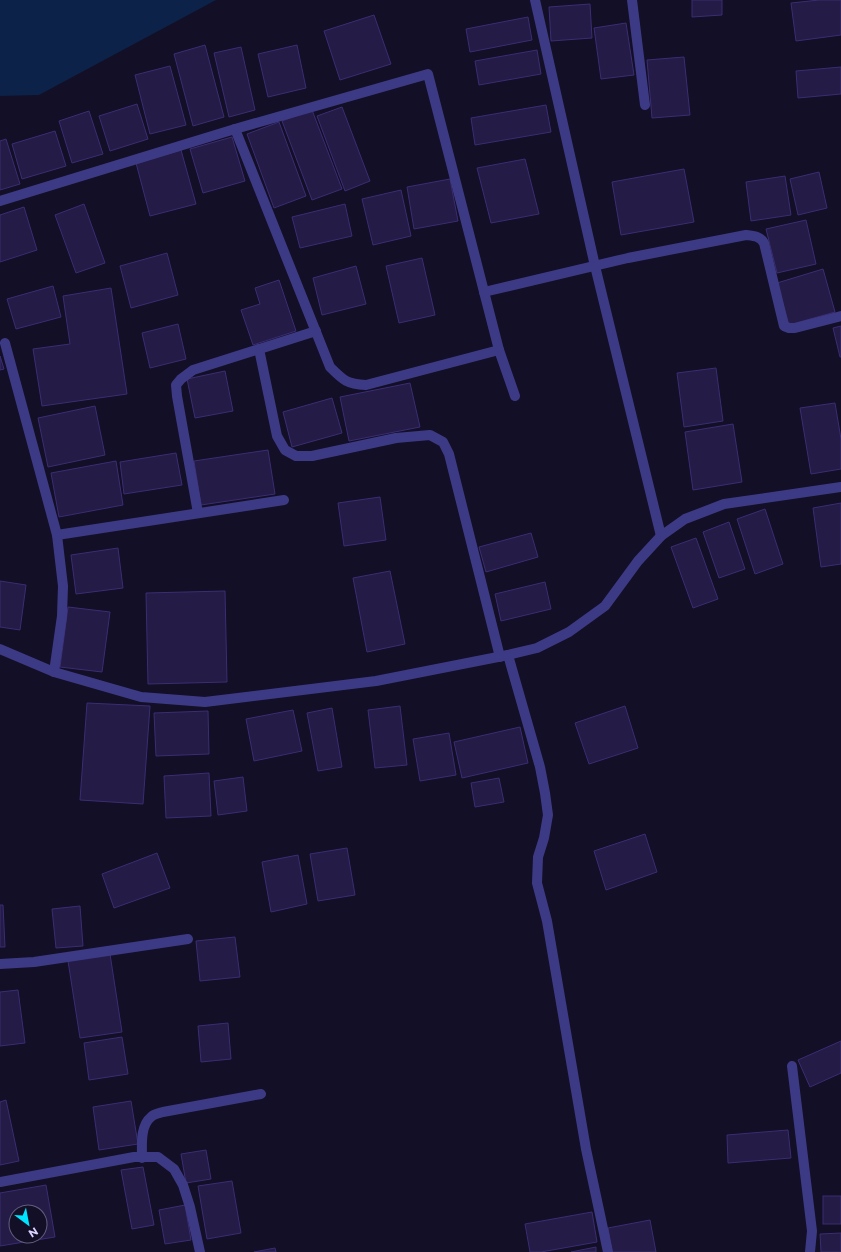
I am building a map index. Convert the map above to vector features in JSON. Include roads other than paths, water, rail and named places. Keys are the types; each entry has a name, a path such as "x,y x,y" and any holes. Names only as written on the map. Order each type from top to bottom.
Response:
{"street":[{"path":"535,0 595,266 661,536"},
{"path":"632,0 645,106"},
{"path":"0,201 235,128 428,74 499,350 515,396"},
{"path":"235,128 330,367 341,378 351,384 366,385 499,350"},
{"path":"484,292 628,258 746,235 757,236 762,239 764,243 784,326 795,328 841,316"},
{"path":"198,513 180,418 176,385 192,370 316,331"},
{"path":"5,342 57,535 63,586 62,616 54,672"},
{"path":"259,349 278,436 285,450 296,456 312,456 396,438 430,435 443,442 449,454 504,656 540,767 545,792 548,815 544,838 538,857 537,883 548,921 586,1149 608,1252"},
{"path":"0,650 54,672 141,697 205,702 376,681 504,656 537,648 569,632 605,606 638,561 661,536 685,519 724,504 841,487"},
{"path":"57,535 284,500"},
{"path":"0,964 34,962 188,939"},
{"path":"792,1066 812,1230 810,1252"},
{"path":"142,1158 143,1134 146,1124 152,1116 163,1112 261,1094"},
{"path":"0,1182 134,1157 158,1157 174,1169 183,1185 190,1207 200,1252"}],"water":[{"path":"0,0 216,0 39,95 0,96"}]}
